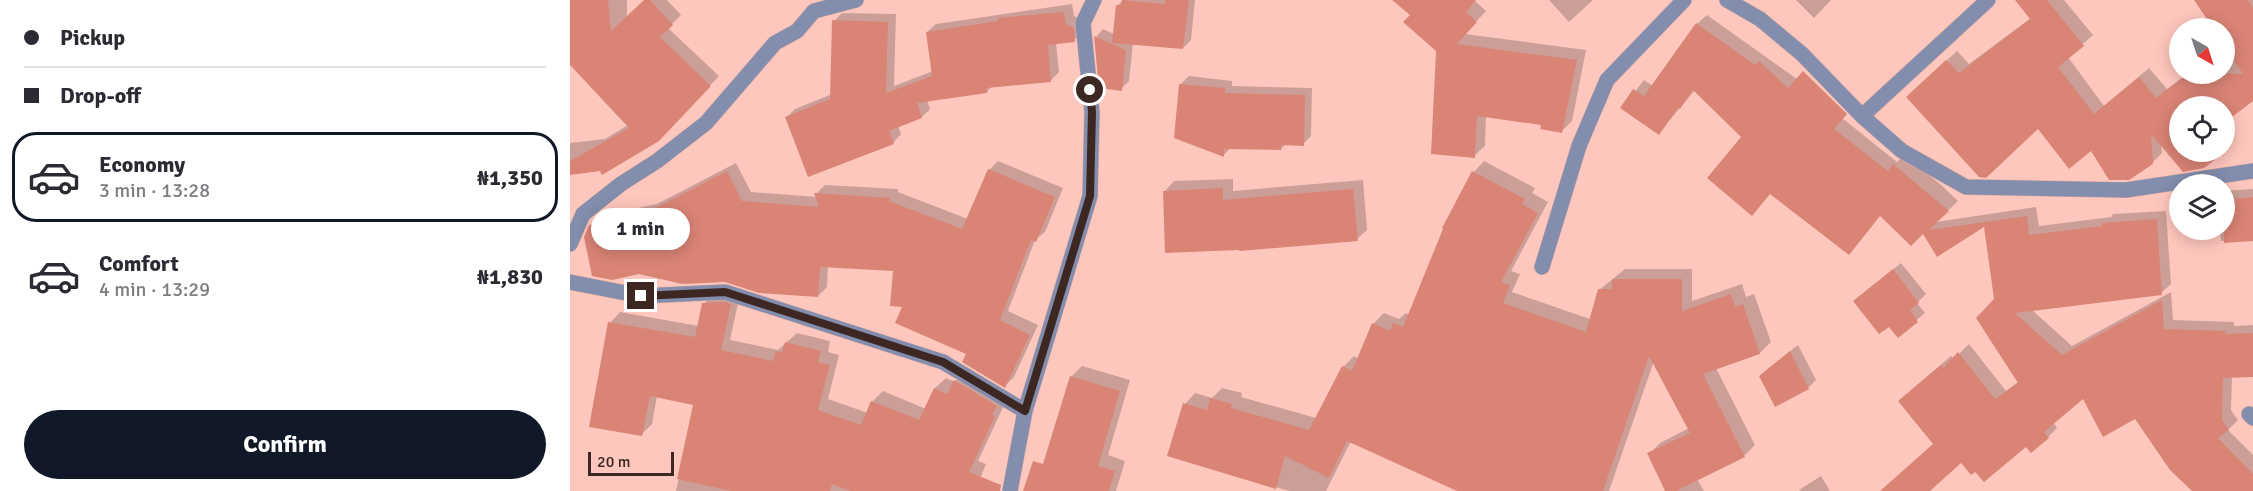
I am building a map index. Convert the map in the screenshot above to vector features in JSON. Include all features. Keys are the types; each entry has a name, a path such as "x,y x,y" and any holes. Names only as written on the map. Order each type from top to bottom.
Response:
{"street":[{"path":"570,244 583,214 621,183 657,161 706,123 775,44 797,31 814,11 856,0"},
{"path":"1010,491 1025,411 1090,196 1092,112 1083,23 1094,0"},
{"path":"1542,267 1580,146 1607,80 1684,0"},
{"path":"1727,0 1760,19 1802,54 1862,116 1902,151 1966,187 2126,190 2253,171"},
{"path":"1862,116 1988,0"},
{"path":"570,282 641,296 725,292 943,362 1025,411"}],"building":[{"path":"570,0 608,0 611,31 644,0 650,0 673,25 660,37 711,86 659,141 602,175 600,171 570,175 570,161 629,128 570,65"},
{"path":"1122,0 1165,4 1165,0 1189,0 1183,49 1112,43 1116,5 1121,5"},
{"path":"1392,0 1476,0 1466,12 1477,22 1457,44 1577,60 1562,133 1540,129 1541,125 1477,116 1475,158 1431,154 1436,51 1403,22 1410,15"},
{"path":"2015,0 2047,0 2084,46 2058,67 2094,114 2139,77 2156,98 2175,84 2235,84 2235,74 2243,74 2235,62 2235,18 2206,18 2194,0 2247,0 2253,8 2253,101 2235,115 2235,96 2169,96 2169,155 2151,134 2153,164 2129,180 2109,180 2091,151 2069,169 2038,129 1986,178 1979,177 1906,97 1946,60 1959,73 2030,19"},
{"path":"1064,12 1066,25 1074,28 1075,42 1048,45 1051,82 987,88 987,93 917,103 922,118 889,131 894,144 808,177 785,117 830,99 832,20 888,22 886,93 932,76 926,32 998,21 998,18"},
{"path":"1696,23 1755,65 1759,61 1788,88 1803,71 1847,114 1834,129 1888,171 1893,164 1949,211 1929,230 2027,216 2029,235 2102,226 2102,223 2157,219 2162,295 2015,313 2062,355 2162,300 2164,329 2225,331 2225,334 2253,333 2253,377 2223,378 2222,420 2229,430 2218,438 2253,474 2253,491 2192,491 2170,470 2135,419 2103,437 2083,399 2044,432 2049,438 2031,453 2026,447 1984,482 1975,472 1971,475 1961,463 1930,491 1880,491 1933,444 1898,401 1941,365 1943,368 1958,352 1995,399 2018,383 1976,318 1994,299 1984,227 1937,257 1923,234 1911,246 1880,216 1849,255 1770,194 1752,216 1707,178 1741,137 1693,90 1659,135 1620,108 1633,89 1644,96"},
{"path":"1094,36 1126,50 1122,91 1099,88"},
{"path":"1179,84 1225,88 1225,93 1305,95 1304,146 1281,145 1281,150 1224,149 1224,157 1174,138"},
{"path":"2175,162 2212,162 2204,168 2183,172"},
{"path":"988,169 1055,197 1036,242 1031,240 1000,320 1030,335 1005,388 962,362 966,354 895,323 902,307 890,306 893,271 820,267 818,297 759,293 725,282 682,284 639,274 612,280 592,276 584,237 589,225 646,213 727,171 742,201 819,207 814,193 890,198 889,201 962,229"},
{"path":"1472,171 1525,199 1522,204 1538,213 1501,282 1510,285 1503,303 1586,332 1598,289 1612,289 1612,279 1682,279 1682,311 1731,294 1735,307 1743,304 1760,354 1703,374 1745,457 1676,491 1665,491 1647,453 1690,433 1649,356 1603,491 1457,491 1347,441 1329,478 1285,456 1276,489 1167,456 1183,403 1207,410 1210,398 1232,404 1231,408 1309,430 1342,366 1352,371 1372,323 1390,331 1393,323 1403,327 1442,228"},
{"path":"1223,188 1223,200 1353,189 1358,241 1239,251 1165,253 1163,191"},
{"path":"2253,197 2253,241 2224,243 2224,240 2235,240 2235,199"},
{"path":"1893,269 1919,303 1910,310 1918,322 1898,338 1889,327 1879,334 1853,301"},
{"path":"702,303 731,304 721,350 773,361 775,351 782,353 785,342 821,351 818,362 830,365 818,410 861,425 871,401 919,420 934,388 947,394 954,380 997,406 992,415 995,416 969,472 1001,485 1000,491 851,491 832,484 830,491 731,491 677,479 693,405 650,396 642,436 589,427 608,322 695,337"},
{"path":"1790,351 1809,389 1775,407 1759,376"},
{"path":"1070,376 1120,391 1098,466 1115,471 1109,491 1023,491 1033,461 1043,464"}],"route":[{"path":"641,296 725,292 943,362 1025,411 1090,196 1092,112 1090,90"}]}
